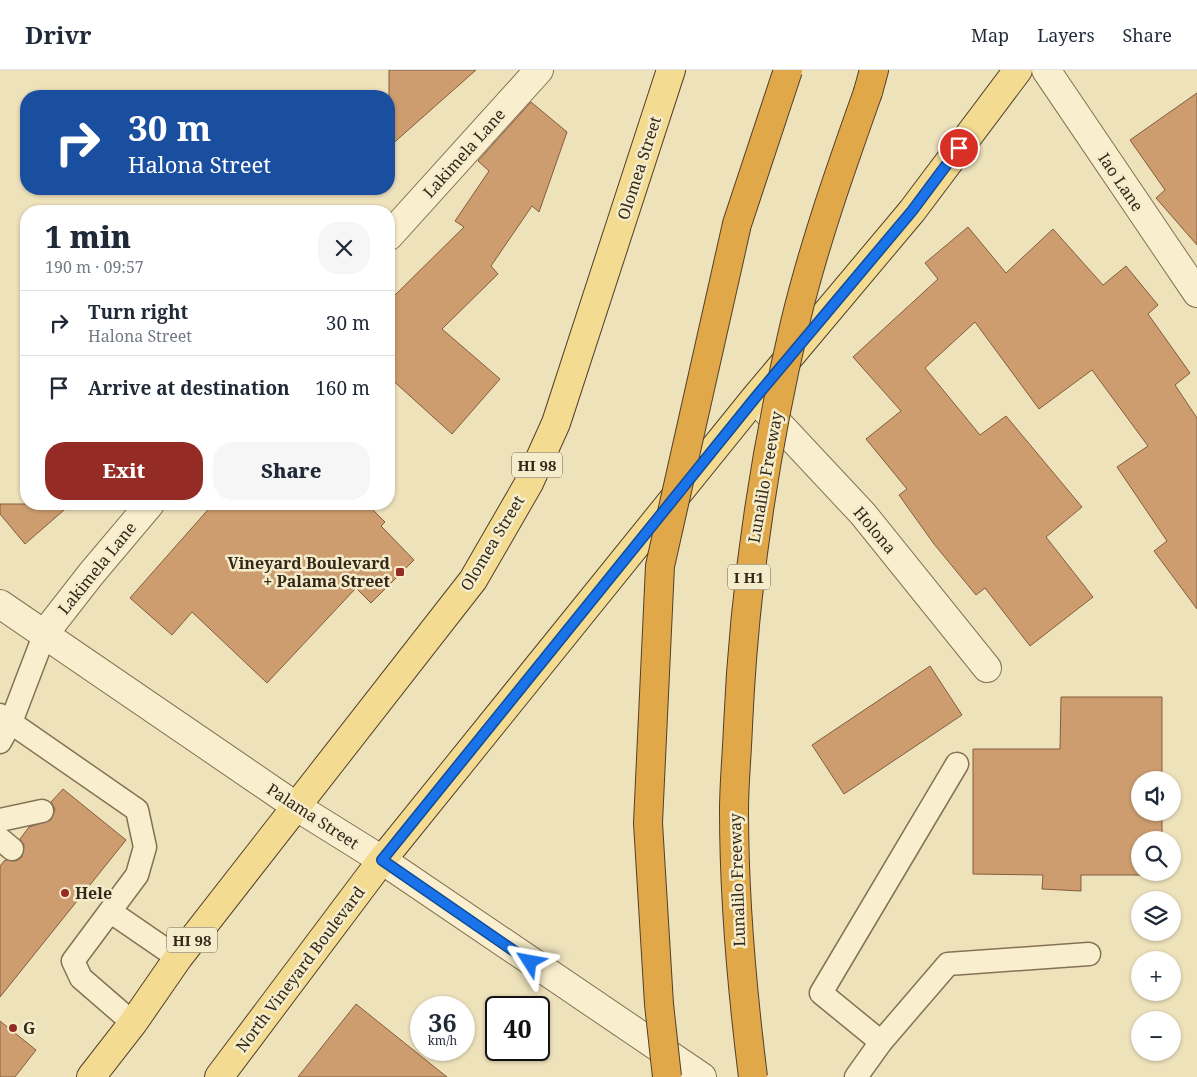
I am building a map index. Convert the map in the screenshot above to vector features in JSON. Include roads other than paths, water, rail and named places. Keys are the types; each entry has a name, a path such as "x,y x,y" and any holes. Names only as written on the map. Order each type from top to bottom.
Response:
{"highway":[{"path":"668,1077 659,1004 648,824 660,566 737,224 788,70"},
{"name":"Lunalilo Freeway","path":"753,1077 739,942 734,810 740,690 750,566 768,446 796,320 829,201 871,81"}],"main road":[{"name":"Olomea Street","path":"297,807 473,580 529,483 556,423 671,70"},
{"name":"North Vineyard Boulevard","path":"219,1077 382,860 755,398 912,211 1018,70"},
{"name":"HI 98","path":"91,1077 178,958 297,807"}],"street":[{"name":"Lakimela Lane","path":"395,229 539,70"},
{"name":"Iao Lane","path":"1046,70 1197,293"},
{"name":"Holona","path":"755,398 863,514 987,668"},
{"name":"Lakimela Lane","path":"46,633 90,574 145,510"},
{"name":"Palama Street","path":"0,604 46,633 297,807 382,860 702,1077"}],"lane":[{"path":"0,742 6,718 46,633"},
{"path":"6,718 137,810 145,847 137,875 73,961 81,978 133,1022"},
{"path":"881,1042 821,993 957,764"},
{"path":"0,820 42,811"},
{"path":"111,912 178,958"},
{"path":"856,1077 881,1042 948,964 1089,954"}],"place":[{"name":"Vineyard Boulevard + Palama Street","path":"400,572"},
{"name":"Hele","path":"65,893"},
{"name":"G","path":"13,1028"}]}
